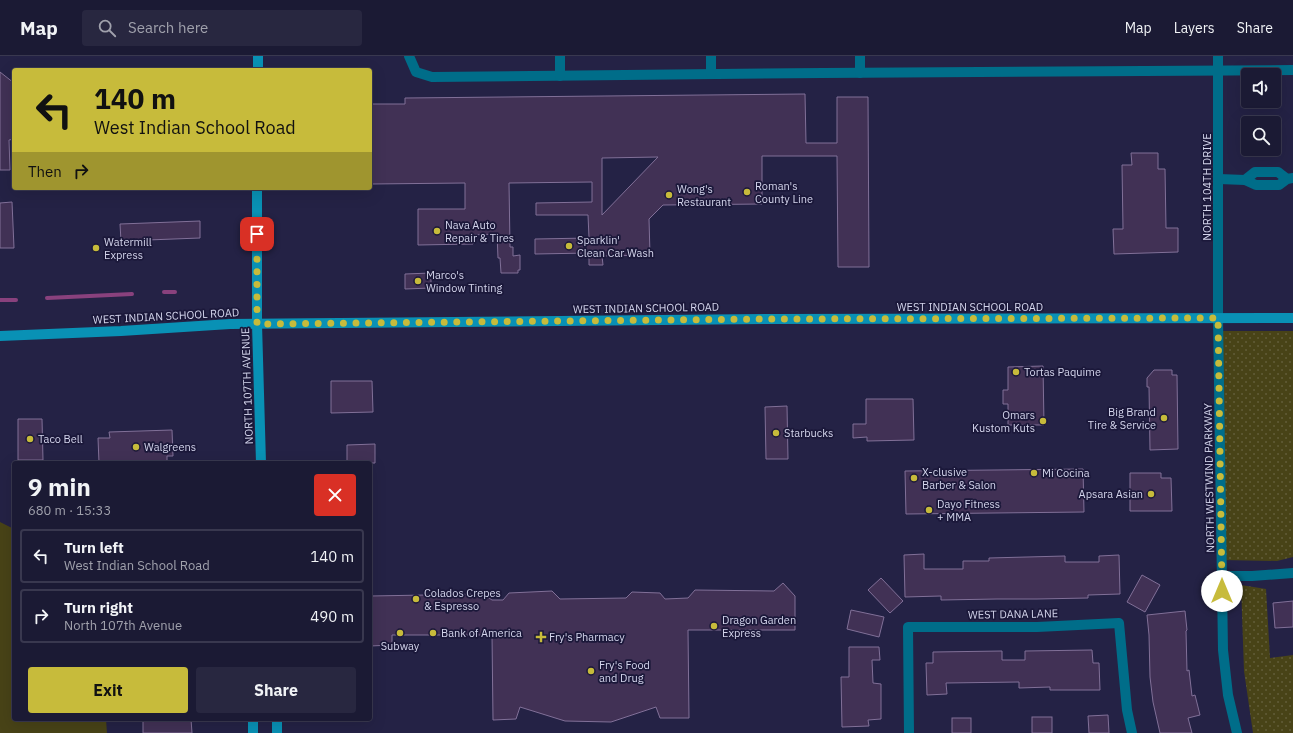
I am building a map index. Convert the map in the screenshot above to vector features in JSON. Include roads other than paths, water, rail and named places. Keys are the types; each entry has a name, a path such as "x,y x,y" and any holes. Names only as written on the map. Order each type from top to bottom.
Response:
{"main road":[{"path":"258,56 258,68"},
{"name":"NORTH 107TH AVENUE","path":"257,190 257,324 261,461"},
{"name":"WEST INDIAN SCHOOL ROAD","path":"0,336 121,331 230,324 770,319 1293,318"},
{"path":"253,721 253,733"},
{"path":"277,721 277,733"}],"street":[{"path":"409,56 416,72 432,77 1293,70"},
{"path":"560,56 560,76"},
{"path":"711,56 711,74"},
{"path":"860,56 860,73"},
{"name":"NORTH 104TH DRIVE","path":"1218,56 1218,318"},
{"path":"1245,180 1255,172 1278,172 1290,179"},
{"path":"1265,172 1266,185"},
{"path":"1219,179 1245,180 1256,185 1279,185 1290,179"},
{"name":"NORTH WESTWIND PARKWAY","path":"1218,318 1222,629 1225,677 1237,733"},
{"path":"1222,576 1252,576 1293,573"},
{"name":"WEST DANA LANE","path":"909,733 908,627 1037,627 1119,623 1127,710 1132,733"}],"waterway":[{"path":"164,292 175,292"},
{"path":"47,298 132,294"},
{"path":"0,300 16,300"}],"place":[{"name":"Roman's County Line","path":"747,192"},
{"name":"Wong's Restaurant","path":"669,195"},
{"name":"Nava Auto Repair & Tires","path":"437,231"},
{"name":"Sparklin' Clean Car Wash","path":"569,246"},
{"name":"Watermill Express","path":"96,248"},
{"name":"Marco's Window Tinting","path":"418,281"},
{"name":"Tortas Paquime","path":"1016,372"},
{"name":"Big Brand Tire & Service","path":"1164,418"},
{"name":"Omars Kustom Kuts","path":"1043,421"},
{"name":"Starbucks","path":"776,433"},
{"name":"Taco Bell","path":"30,439"},
{"name":"Walgreens","path":"136,447"},
{"name":"Mi Cocina","path":"1034,473"},
{"name":"X-clusive Barber & Salon","path":"914,478"},
{"name":"Apsara Asian","path":"1151,494"},
{"name":"Dayo Fitness + MMA","path":"929,510"},
{"name":"Colados Crepes & Espresso","path":"416,599"},
{"name":"Dragon Garden Express","path":"714,626"},
{"name":"Subway","path":"400,633"},
{"name":"Bank of America","path":"433,633"},
{"name":"Fry's Pharmacy","path":"541,637"},
{"name":"Fry's Food and Drug","path":"591,671"}]}
